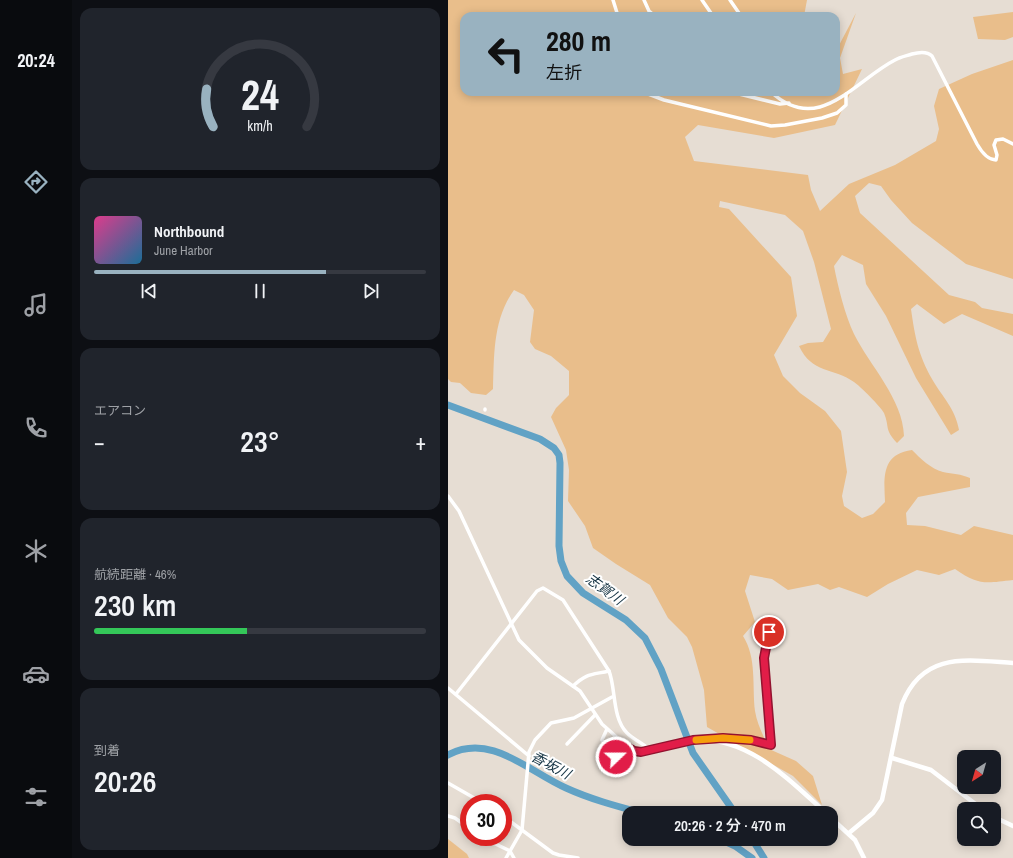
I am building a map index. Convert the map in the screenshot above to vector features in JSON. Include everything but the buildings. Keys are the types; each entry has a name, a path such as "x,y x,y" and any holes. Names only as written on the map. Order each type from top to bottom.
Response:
{"street":[{"path":"613,0 617,12"},
{"path":"644,0 650,12"},
{"path":"702,0 710,12"},
{"path":"730,0 739,12"},
{"path":"778,96 789,103 806,108 820,108 846,94 894,60 915,53 927,52 934,59 977,144 985,155 994,160 997,158 994,145 996,140 1003,139 1013,144"},
{"path":"654,96 664,100 771,126 810,121 837,113 846,105 846,94"},
{"path":"747,96 780,104 789,103"},
{"path":"448,496 458,511 520,640 547,668 581,693 607,729 629,748 636,752 680,744 693,740 732,738 751,740 769,745 772,743 764,658 769,632"},
{"path":"456,694 537,591 543,588 563,600 609,671 613,683 612,697 625,731 650,750"},
{"path":"849,833 867,819 880,803 885,790 901,709 905,698 917,679 927,671 950,661 1013,663"},
{"path":"573,686 581,678 590,674 609,671"},
{"path":"448,688 529,757"},
{"path":"506,858 522,830 531,746 549,724 574,718 612,697"},
{"path":"567,744 595,714"},
{"path":"607,729 602,740 608,747 609,752 618,757 629,748"},
{"path":"712,740 750,753 773,766 818,806"},
{"path":"892,758 931,770 973,802"},
{"path":"448,783 467,794"},
{"path":"448,816 460,822"},
{"path":"1001,820 1013,826"},
{"path":"512,823 553,853 578,858"},
{"path":"838,824 849,833 858,845 864,858"},
{"path":"498,846 510,852 514,858"}],"shaded area":[{"path":"448,0 807,0 805,12 460,12 460,96 840,96 840,58 843,74 862,69 835,125 774,138 698,125 685,137 694,161 808,175 811,190 820,211 849,184 895,165 936,141 939,129 934,106 939,89 972,74 1013,60 1013,279 966,264 912,223 891,200 881,186 869,183 855,196 860,213 949,295 975,302 982,308 1013,314 1013,336 962,314 944,324 917,304 911,309 916,337 923,361 932,379 955,415 959,430 951,435 916,378 886,316 866,284 863,265 842,255 834,266 842,301 854,334 885,383 898,409 904,436 897,443 890,435 884,413 865,392 846,377 817,366 804,355 799,346 808,343 823,342 831,329 814,262 803,231 785,215 720,201 719,207 729,209 791,277 797,316 774,355 783,376 800,393 825,411 841,431 847,472 842,496 844,506 862,518 873,514 885,502 884,484 886,468 895,456 902,452 912,450 926,463 939,471 970,478 970,487 918,497 906,513 907,525 925,526 961,535 974,526 1013,535 1013,580 983,582 970,578 955,569 939,575 917,570 888,584 867,597 839,587 830,590 818,584 788,590 772,579 750,575 745,591 755,622 743,636 750,653 752,663 754,702 757,721 769,749 796,761 813,776 822,805 793,776 707,727 704,690 692,647 687,637 668,618 650,585 593,548 585,526 568,501 569,470 566,450 551,417 556,408 569,395 569,371 551,356 535,349 530,342 534,310 524,295 514,290 507,301 498,325 493,389 486,395 471,393 460,383 451,382 448,379"},
{"path":"1013,12 1013,37 1005,40 978,39 973,17"},
{"path":"856,13 840,58 840,43"},
{"path":"448,839 467,854 469,858 448,858"}],"waterway":[{"name":"志賀川","path":"448,405 540,439 554,448 559,455 559,546 561,561 567,576 583,593 626,620 645,638 661,669 693,753 730,806"},
{"name":"香坂川","path":"448,755 464,749 479,748 494,751 524,764 552,781 575,792 622,807"},
{"name":"香坂川","path":"735,846 752,858"},
{"name":"志賀川","path":"756,846 764,858"}],"slow traffic":[{"path":"696,740 712,740 716,738 750,740"}],"route":[{"path":"616,757 619,757 629,748 636,752 641,752 701,739 712,740 716,738 732,738 751,740 771,745 764,658 769,632"}]}
